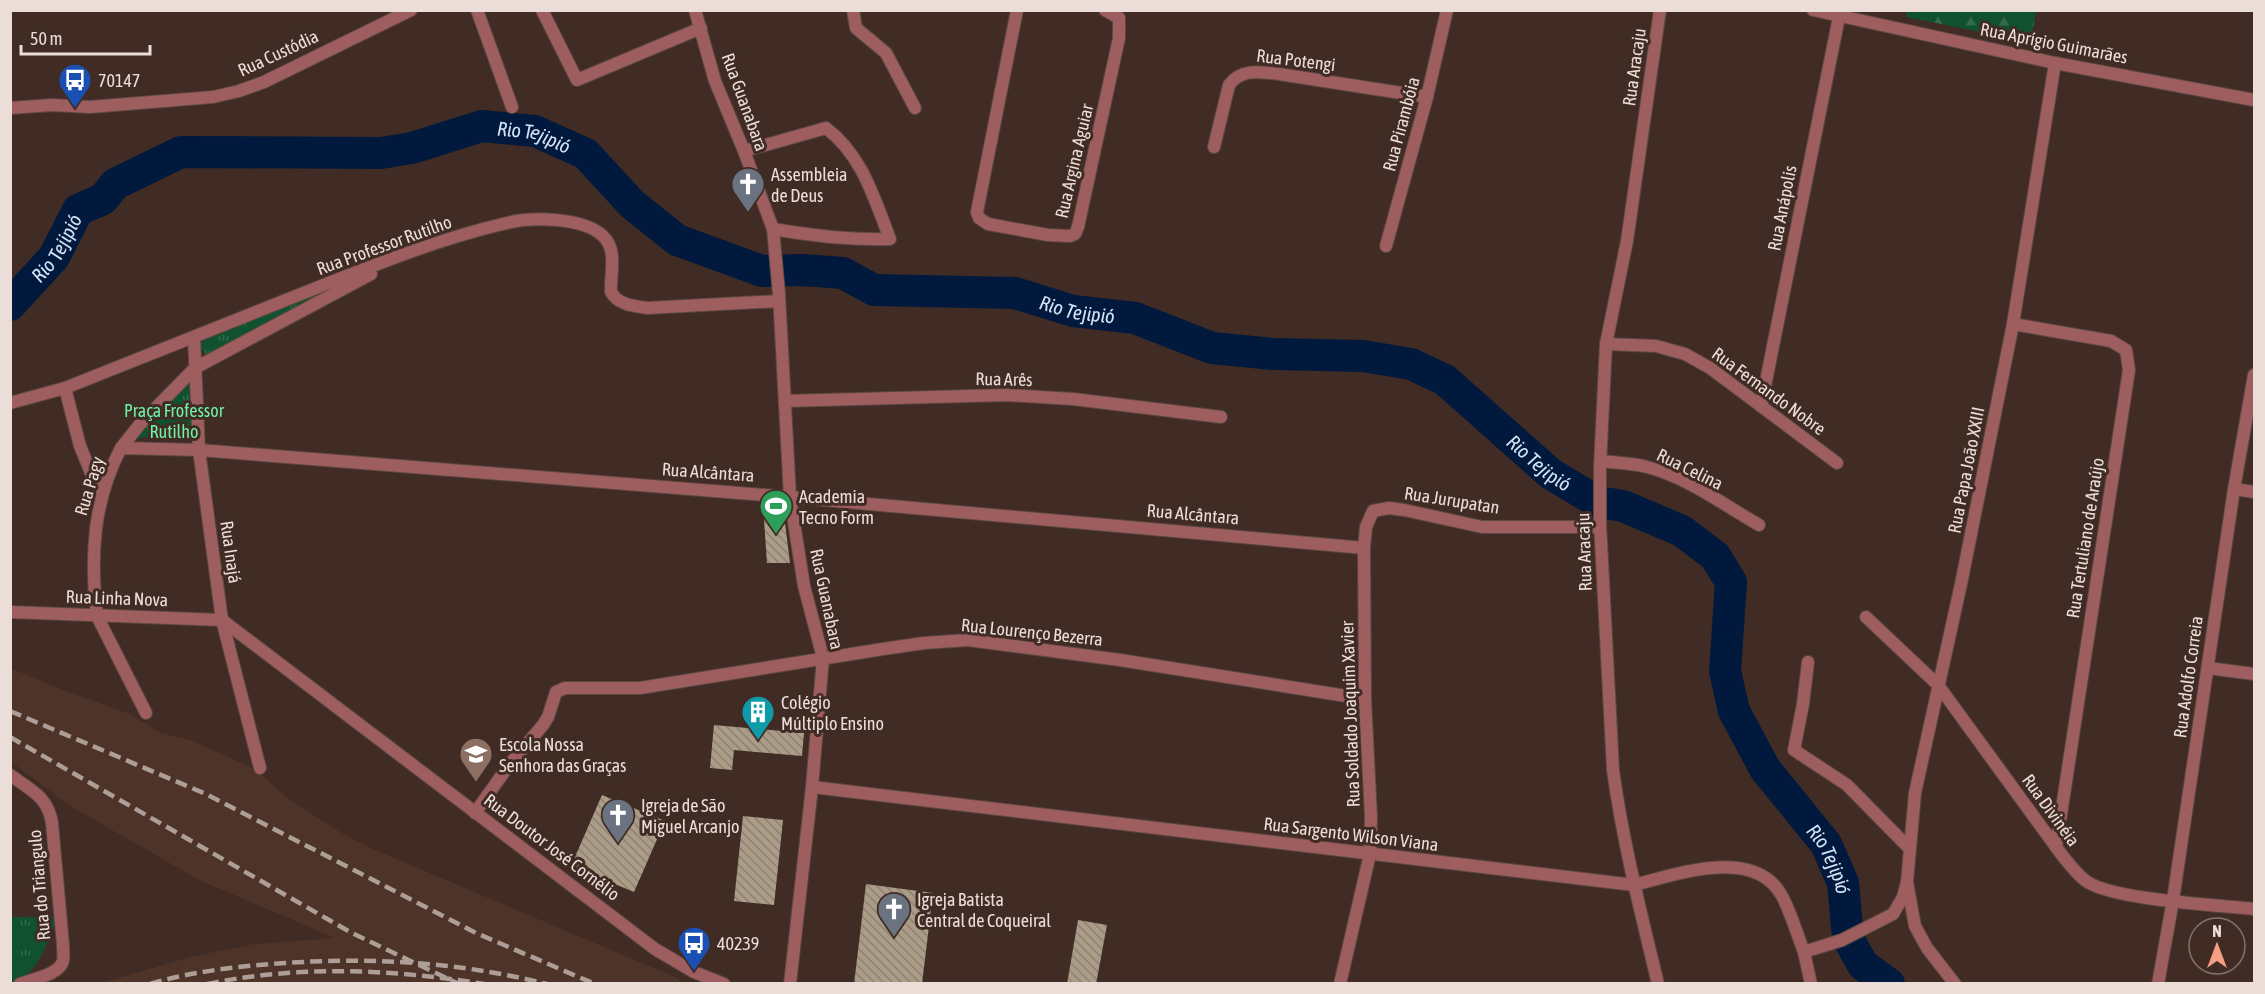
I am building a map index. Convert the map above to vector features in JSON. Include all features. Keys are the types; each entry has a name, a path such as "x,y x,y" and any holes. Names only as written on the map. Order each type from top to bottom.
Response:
{"street":[{"name":"Rua Custódia","path":"10,108 52,105 90,107 213,97 238,91 264,82 411,10"},
{"path":"477,10 512,107"},
{"path":"542,10 577,80 701,28"},
{"name":"Rua Guanabara","path":"695,10 715,81 744,151 773,234 779,298 790,497 804,586 823,658 812,787 790,984"},
{"path":"853,10 856,28 886,53 915,108"},
{"name":"Rua Argina Aguiar","path":"1017,10 977,212 979,218 988,224 1062,236 1075,234 1078,227 1119,38 1119,18 1105,10"},
{"name":"Rua Pirambóia","path":"1386,246 1428,97 1447,10"},
{"name":"Rua Aracaju","path":"1658,984 1634,885 1618,808 1613,770 1600,525 1600,464 1606,344 1627,241 1660,10"},
{"name":"Rua Aprígio Guimarães","path":"1813,10 2055,63 2254,100"},
{"name":"Rua Anápolis","path":"1761,406 1834,14"},
{"name":"Rua Papa João XXIII","path":"1804,952 1842,940 1893,914 1903,897 1907,882 1915,793 1964,572 2013,324 2055,63"},
{"name":"Rua Potengi","path":"1214,147 1229,85 1235,77 1243,73 1257,71 1428,97"},
{"path":"744,151 825,128 840,139 865,174 890,239 861,240 773,234"},
{"name":"Rua Professor Rutilho","path":"10,403 65,388 425,245 508,223 539,219 575,223 589,227 603,235 610,244 612,256 610,292 619,301 647,308 779,298"},
{"name":"Rua Pagy","path":"146,713 97,616 92,567 94,534 101,497 109,472 121,448 140,424 195,368 425,245"},
{"name":"Rua Tertuliano de Araújo","path":"2013,324 2111,341 2126,350 2129,358 2055,847"},
{"name":"Rua Inajá","path":"194,337 199,450 222,620 260,768"},
{"name":"Rua Fernando Nobre","path":"1606,344 1656,346 1685,354 1710,368 1837,463"},
{"name":"Rua Adolfo Correia","path":"2158,984 2173,900 2234,489 2254,375"},
{"path":"65,388 81,446 101,497"},
{"name":"Rua Arês","path":"785,401 1006,395 1073,399 1221,417"},
{"name":"Rua Alcântara","path":"121,448 199,450 790,497 1364,548"},
{"name":"Rua Celina","path":"1600,464 1647,467 1665,473 1759,525"},
{"path":"2234,489 2254,492"},
{"name":"Rua Jurupatan","path":"1364,548 1369,518 1373,511 1381,508 1404,510 1482,527 1600,525"},
{"name":"Rua Soldado Joaquim Xavier","path":"1340,984 1370,854 1371,817 1365,699 1364,548"},
{"name":"Rua Linha Nova","path":"10,612 222,620"},
{"path":"1866,616 1938,685"},
{"name":"Rua Doutor José Cornélio","path":"222,620 655,949 694,972 724,984"},
{"name":"Rua Lourenço Bezerra","path":"475,813 509,765 543,725 558,690 565,688 640,688 924,643 968,640 1120,660 1365,699"},
{"path":"1808,662 1794,750 1847,785 1910,849"},
{"path":"2208,668 2254,674"},
{"name":"Rua Divinéia","path":"1938,685 2055,847 2087,882 2114,893 2254,909"},
{"name":"Rua do Triangulo","path":"10,775 38,794 49,808 63,945 63,961 59,967 20,984"},
{"name":"Rua Sargento Wilson Viana","path":"812,787 1634,885 1685,872 1727,867 1752,870 1769,879 1782,896 1804,952 1811,984"},
{"name":"Rua Papa João XXIII","path":"1907,882 1915,926 1927,948 1955,984"}],"shaded area":[{"path":"10,668 130,714 161,733 191,740 253,768 289,799 340,832 373,849 675,977 682,983 101,983 194,956 254,944 335,938 199,880 70,806 11,762"}],"green space":[{"path":"1907,10 2036,11 2031,42 1906,17"},
{"name":"Praça Frofessor Rutilho","path":"324,291 326,293 207,355 201,349 200,343 205,338"},
{"name":"Praça Frofessor Rutilho","path":"186,382 190,384 195,434 191,439 145,437 133,440"},
{"path":"10,917 57,917 46,946 35,966 28,974 10,983"}],"building":[{"name":"Academia Tecno Form","path":"763,505 783,507 790,563 767,563"},
{"name":"Colégio Múltiplo Ensino","path":"714,725 804,733 802,756 734,750 732,770 710,768"},
{"name":"Igreja de São Miguel Arcanjo","path":"602,795 665,821 634,892 571,866"},
{"path":"743,816 783,820 774,905 734,901"},
{"name":"Igreja Batista Central de Coqueiral","path":"866,884 933,893 922,984 854,984"},
{"path":"1078,920 1107,925 1096,984 1067,984"}],"waterway":[{"name":"Rio Tejipió","path":"10,305 54,257 78,210 103,199 115,184 181,152 381,153 412,148 482,126 535,131 586,154 632,204 677,240 762,271 802,270 843,273 874,290 1015,293 1073,311 1135,318 1212,348 1273,354 1363,356 1411,364 1445,380 1551,474 1598,502 1623,506 1682,531 1715,556 1731,582 1725,671 1734,711 1765,769 1826,844 1843,883 1848,938 1863,965 1889,984"}],"railway":[{"path":"10,711 206,794 476,933 595,984"},
{"path":"10,737 350,932 459,984"},
{"path":"150,984 200,972 318,961 384,961 449,966 547,984"},
{"path":"207,984 276,974 345,971 415,975 484,984"}],"place":[{"name":"70147","path":"75,109"},
{"name":"Assembleia de Deus","path":"748,213"},
{"name":"Academia Tecno Form","path":"776,535"},
{"name":"Colégio Múltiplo Ensino","path":"758,741"},
{"name":"Escola Nossa Senhora das Graças","path":"476,783"},
{"name":"Igreja de São Miguel Arcanjo","path":"618,844"},
{"name":"Igreja Batista Central de Coqueiral","path":"894,938"},
{"name":"40239","path":"694,972"}]}
